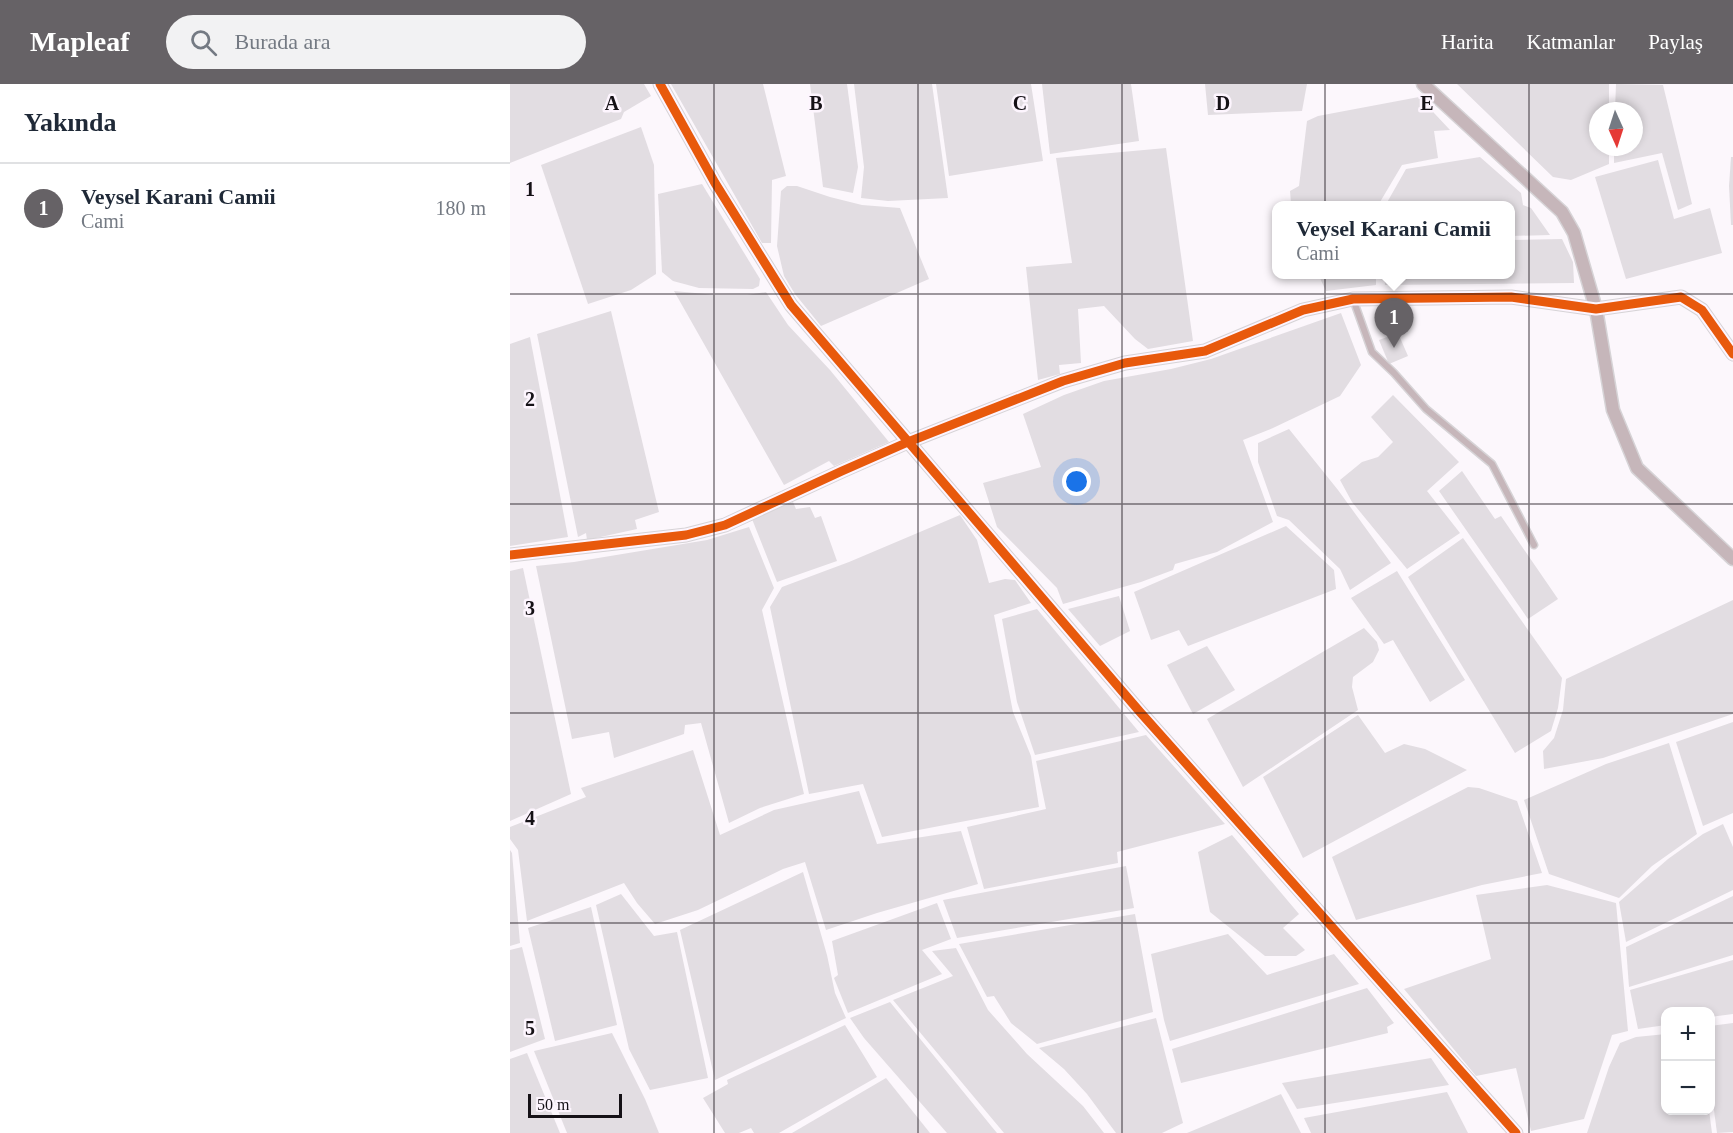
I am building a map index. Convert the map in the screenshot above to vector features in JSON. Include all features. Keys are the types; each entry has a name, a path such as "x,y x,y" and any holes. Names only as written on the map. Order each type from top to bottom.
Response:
{"street":[{"path":"660,84 715,183 791,304 1140,712 1516,1133"},
{"path":"1423,84 1562,212 1574,233 1596,309 1612,410 1636,468 1733,559"},
{"path":"510,555 686,535 725,525 908,442 1063,381 1125,363 1205,351 1303,310 1353,298 1511,297 1596,309 1681,297 1702,310 1733,354"}],"lane":[{"path":"1353,298 1372,352 1426,409 1492,464 1534,545"}],"building":[{"path":"510,84 644,84 651,96 624,112 621,119 510,163"},
{"path":"671,84 763,84 786,176 772,180 771,243 762,243"},
{"path":"810,84 847,84 858,167 853,193 823,187"},
{"path":"854,84 932,84 948,198 888,201 861,198 864,167"},
{"path":"936,84 1031,84 1043,161 949,176"},
{"path":"1042,84 1131,84 1139,141 1050,154"},
{"path":"1205,84 1307,84 1302,111 1208,115"},
{"path":"1457,84 1609,84 1609,102 1589,102 1589,156 1609,156 1609,164 1571,180 1553,177"},
{"path":"1616,84 1663,85 1692,204 1678,210 1662,153 1614,163 1614,156 1643,156 1643,102 1615,102"},
{"path":"1419,97 1450,130 1434,131 1438,158 1402,165 1381,201 1291,201 1290,191 1299,186 1307,121 1318,116"},
{"path":"641,127 654,165 656,274 631,290 588,304 541,165"},
{"path":"1166,148 1193,341 1148,349 1135,339 1104,306 1078,309 1081,363 1059,365 1060,374 1038,380 1026,267 1072,263 1056,158"},
{"path":"1480,157 1521,193 1523,205 1531,208 1550,235 1515,236 1515,201 1388,201 1406,169"},
{"path":"1731,157 1733,157 1733,225 1731,225 1729,186"},
{"path":"1658,160 1674,219 1710,208 1722,253 1626,279 1595,177"},
{"path":"702,184 760,279 759,286 753,289 699,288 673,281 662,272 658,194"},
{"path":"787,186 797,186 862,205 900,208 929,279 821,326 795,294 784,276 777,246 781,191"},
{"path":"1562,239 1573,262 1574,283 1385,285 1384,279 1515,279 1515,240"},
{"path":"1320,279 1376,279 1376,285 1326,291"},
{"path":"674,291 716,295 747,295 766,292 788,325 830,370 889,442 834,466 829,461 784,485"},
{"path":"611,311 659,512 635,520 637,529 587,540 586,533 578,537 537,334"},
{"path":"1341,313 1361,365 1340,396 1243,440 1273,522 1217,552 1175,564 1173,570 1141,582 1063,604 1057,588 997,527 983,483 1041,467 1023,414 1064,395 1104,381 1211,359"},
{"path":"1398,333 1408,356 1389,364 1379,340"},
{"path":"530,337 568,537 510,546 510,344"},
{"path":"1393,395 1459,462 1427,491 1460,533 1407,569 1352,502 1340,480 1362,462 1378,457 1393,442 1371,417"},
{"path":"1289,429 1338,490 1391,563 1350,590 1340,569 1289,520 1277,516 1258,462 1258,443"},
{"path":"1462,471 1495,519 1501,516 1558,599 1528,619 1439,491"},
{"path":"793,502 796,509 810,507 815,518 821,516 837,561 777,582 752,519"},
{"path":"960,515 977,540 989,583 1005,579 1015,580 1031,603 994,615 1013,712 1031,756 1039,807 882,837 863,784 809,794 770,607 782,587 849,562"},
{"path":"1286,526 1334,570 1336,589 1188,646 1179,630 1151,640 1134,592"},
{"path":"749,527 774,588 762,610 804,794 760,808 729,823 701,723 685,725 684,734 614,758 609,732 572,739 536,566 707,540"},
{"path":"1463,538 1562,678 1558,708 1551,731 1515,753 1408,577"},
{"path":"523,568 571,794 510,821 510,571"},
{"path":"1397,571 1465,680 1430,702 1393,640 1384,644 1351,598"},
{"path":"1119,596 1130,631 1100,646 1068,609"},
{"path":"1733,600 1733,714 1603,758 1544,769 1543,751 1554,738 1563,710 1566,679"},
{"path":"1037,609 1139,732 1035,755 1017,702 1002,619"},
{"path":"1364,628 1377,642 1379,650 1373,662 1353,677 1352,687 1358,710 1243,787 1207,719"},
{"path":"1207,646 1235,690 1193,714 1167,665"},
{"path":"1358,715 1385,753 1404,744 1425,749 1467,770 1303,858 1263,777"},
{"path":"1733,722 1733,813 1703,826 1676,742"},
{"path":"1146,735 1225,824 1117,852 1118,863 984,889 967,827 1046,809 1036,761"},
{"path":"1669,743 1697,834 1652,866 1619,898 1549,874 1524,800 1606,764"},
{"path":"693,750 720,835 774,810 859,791 877,844 961,831 978,884 826,930 805,862 783,869 698,910 655,924 624,883 527,921 518,850 510,839 510,827 586,797 581,788"},
{"path":"1468,787 1479,788 1517,801 1542,873 1482,885 1356,920 1332,857"},
{"path":"1723,824 1733,847 1733,890 1626,942 1619,902 1668,859 1703,834"},
{"path":"1232,835 1299,914 1283,928 1305,950 1296,956 1265,956 1210,912 1198,852"},
{"path":"510,850 520,943 510,946"},
{"path":"1126,866 1134,908 957,938 943,900"},
{"path":"803,872 827,955 835,993 846,1018 715,1080 680,930"},
{"path":"1547,885 1616,903 1628,1031 1612,1035 1584,1119 1531,1131 1516,1068 1476,1076 1404,989 1491,959 1476,895"},
{"path":"621,894 654,936 677,932 708,1078 650,1090 629,1049 596,905"},
{"path":"1733,896 1733,955 1629,987 1626,947"},
{"path":"937,903 951,939 922,950 942,974 848,1013 834,978 838,975 832,941"},
{"path":"591,907 617,1025 555,1041 528,928"},
{"path":"1135,914 1153,1012 1037,1044 1011,1023 994,996 987,997 959,944"},
{"path":"1228,934 1267,975 1334,954 1359,984 1170,1041 1151,954"},
{"path":"522,947 545,1039 510,1052 510,950"},
{"path":"956,948 988,1010 1027,1054 1083,1106 1104,1133 1004,1133 893,1000 953,976 932,951"},
{"path":"1733,960 1733,1014 1715,1016 1715,1007 1661,1007 1661,1026 1638,1029 1630,990"},
{"path":"1367,988 1394,1023 1387,1027 1388,1033 1181,1083 1172,1049"},
{"path":"890,1002 997,1133 947,1133 864,1038 850,1018"},
{"path":"1156,1018 1183,1123 1162,1133 1116,1133 1087,1094 1064,1069 1039,1048"},
{"path":"1733,1023 1733,1132 1717,1133 1715,1115 1715,1025"},
{"path":"845,1025 877,1077 779,1133 754,1133 751,1128 739,1133 725,1133 703,1098 728,1084 727,1080"},
{"path":"612,1033 659,1133 567,1133 534,1051"},
{"path":"1661,1034 1661,1115 1710,1115 1712,1133 1587,1133 1609,1067 1620,1043 1636,1037"},
{"path":"527,1053 560,1133 510,1133 510,1059"},
{"path":"1431,1058 1449,1085 1297,1109 1282,1083"},
{"path":"886,1078 930,1133 792,1133"},
{"path":"1447,1092 1468,1133 1311,1133 1304,1118"},
{"path":"1281,1094 1301,1133 1187,1133"}],"cycle path":[{"path":"660,84 715,183 791,305 1140,712 1516,1133"},
{"path":"510,555 686,535 725,525 908,442 1063,381 1125,363 1205,351 1303,310 1353,299 1511,297 1596,309 1681,297 1702,310 1733,354"}],"place":[{"name":"Veysel Karani Camii","path":"1394,348"}]}
